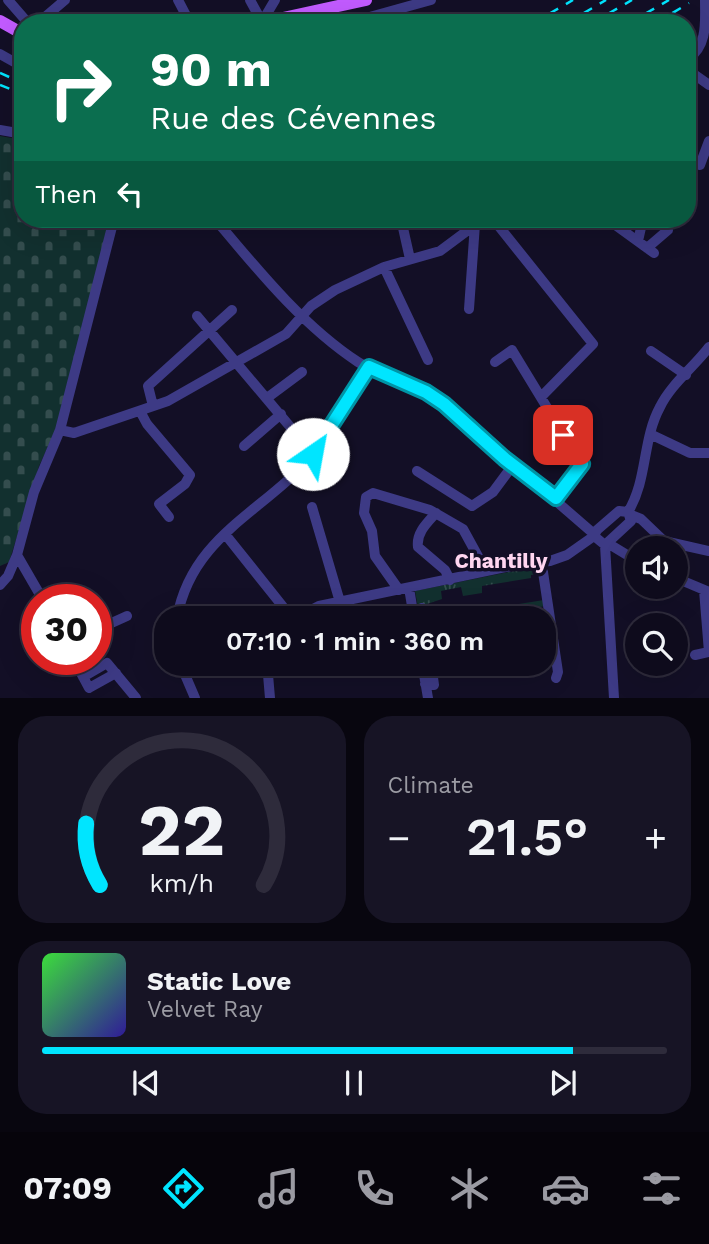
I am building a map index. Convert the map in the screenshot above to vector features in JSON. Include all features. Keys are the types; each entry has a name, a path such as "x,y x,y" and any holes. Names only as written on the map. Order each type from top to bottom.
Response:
{"main road":[{"path":"299,14 366,0"}],"street":[{"path":"8,0 20,14"},
{"path":"49,14 65,0"},
{"path":"380,14 431,0"},
{"path":"696,51 704,34 705,0"},
{"path":"701,165 709,141"},
{"path":"0,585 17,555 34,492 60,430 112,228"},
{"path":"223,228 302,316 359,363 426,392 556,498 594,535 625,555"},
{"path":"403,228 410,260"},
{"path":"60,430 74,433 153,406 237,363 286,334 302,316 335,290 384,267 440,251 470,228"},
{"path":"469,309 478,228"},
{"path":"499,228 593,344 541,397"},
{"path":"620,228 651,250 668,230"},
{"path":"638,241 641,228"},
{"path":"384,267 428,360"},
{"path":"153,406 148,386 232,310"},
{"path":"197,317 313,454"},
{"path":"607,545 626,529 631,521 629,513 643,478 650,434 660,406 709,347"},
{"path":"495,362 512,350 582,464 556,498"},
{"path":"651,351 686,374"},
{"path":"180,606 188,580 206,552 313,454 369,367"},
{"path":"267,398 302,372"},
{"path":"140,411 147,424 190,475 185,484 159,504 169,517"},
{"path":"244,446 281,414"},
{"path":"650,434 690,453 709,453"},
{"path":"416,471 472,506 493,492 513,465"},
{"path":"410,606 404,589 376,556 372,531 364,513 366,497 382,494 395,502 436,513 463,529 480,554 486,570"},
{"path":"312,507 340,602"},
{"path":"319,606 450,580 486,570 550,561 567,555 594,535 619,511 641,519 664,541 709,551"},
{"path":"436,513 423,527 418,547 445,570 450,580"},
{"path":"225,534 284,606"},
{"path":"607,545 614,698"},
{"path":"17,555 34,584"},
{"path":"543,572 558,673 556,678"},
{"path":"688,583 707,591 709,652 695,655"},
{"path":"112,623 127,616"},
{"path":"112,669 136,698"},
{"path":"186,676 195,698"},
{"path":"268,676 270,698"},
{"path":"427,676 430,685"},
{"path":"428,698 430,676"}],"green space":[{"path":"0,136 14,138 14,228 109,228 57,427 39,466 9,562 0,566"},
{"path":"539,566 539,574 531,575 531,578 482,586 482,593 463,596 461,587 441,591 442,599 421,606 418,606 415,591"},
{"path":"544,600 545,606 506,606"}],"railway":[{"path":"549,14 573,0"},
{"path":"582,14 606,0"},
{"path":"608,14 632,0"},
{"path":"645,14 669,0"},
{"path":"671,14 689,3"},
{"path":"0,73 14,79"},
{"path":"0,85 14,90"}],"district":[{"name":"Chantilly","path":"501,561"}],"route":[{"path":"313,454 369,367 426,392 444,404 505,459 556,498 582,464 563,435"}]}
